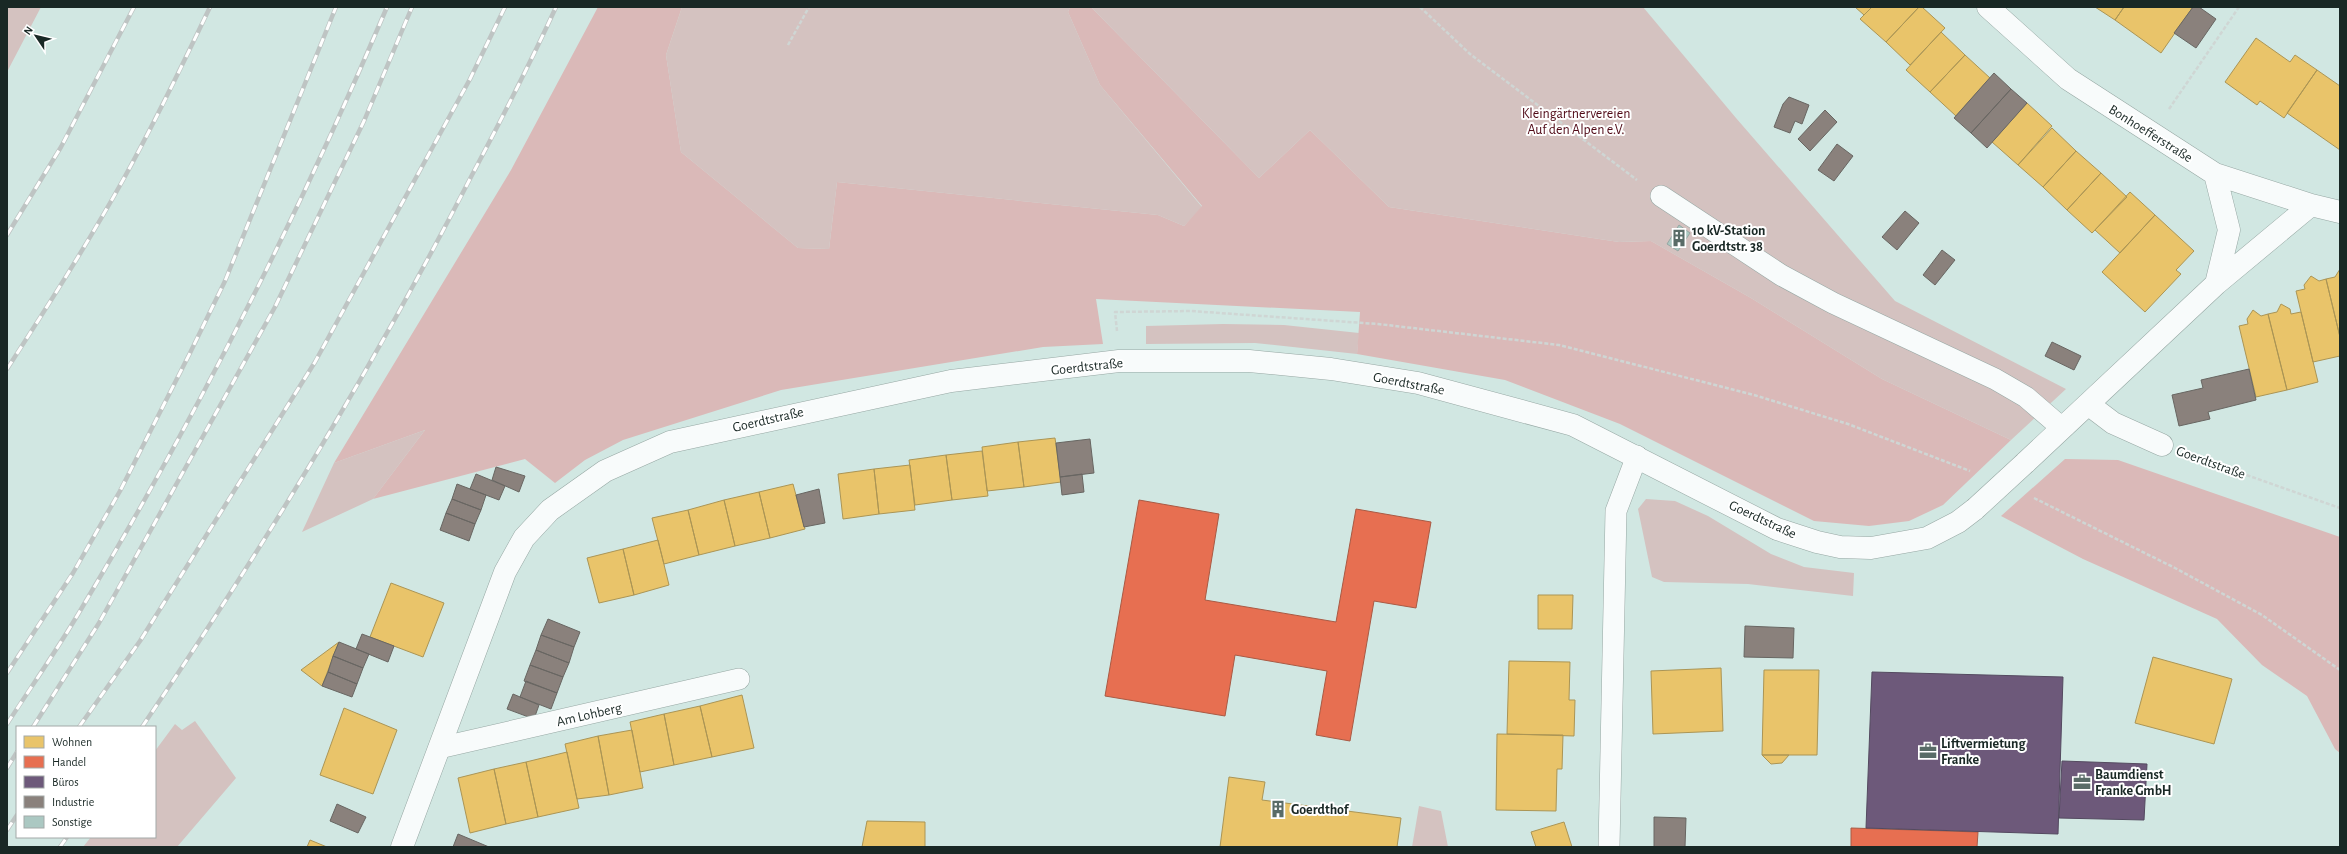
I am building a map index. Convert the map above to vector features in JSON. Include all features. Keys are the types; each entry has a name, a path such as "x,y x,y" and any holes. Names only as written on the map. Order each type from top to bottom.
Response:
{"street":[{"name":"Bonhoefferstraße","path":"1988,7 2068,79 2112,109 2215,174 2311,205 2340,212"},
{"path":"2215,174 2228,230 2216,284"},
{"name":"Goerdtstraße","path":"439,748 505,572 524,538 550,510 605,471 670,442 951,381 1119,361 1249,361 1331,369 1418,383 1573,425 1637,456 1777,529 1817,542 1840,547 1871,548 1927,538 1958,522 1975,509 2216,284 2311,205"},
{"name":"Goerdtstraße","path":"2088,404 2113,423 2162,445"},
{"path":"402,847 439,748"}],"lane":[{"path":"1661,196 1787,278 1833,303 1995,379 2026,397 2062,428"},
{"path":"1609,847 1616,511 1637,456"},
{"name":"Am Lohberg","path":"439,748 739,679"}],"path":[{"path":"788,45 809,7"},
{"path":"1420,7 1470,54 1635,179 1661,196"},
{"path":"2152,133 2239,7"},
{"path":"1115,312 1191,311 1370,323 1559,345 1754,395 1848,424 1941,458 1976,473"},
{"name":"Goerdtstraße","path":"2162,445 2340,508"},
{"path":"2033,498 2175,568 2262,615 2340,670"}],"green space":[{"path":"7,7 41,7 7,72"},
{"path":"682,7 1070,7 1068,12 1100,85 1202,207 1184,226 1158,215 837,182 829,249 798,248 681,152 666,55"},
{"name":"Kleingärtnervereien Auf den Alpen e.V.","path":"1091,7 1643,7 1736,118 1895,301 2066,389 2011,440 1882,379 1751,298 1651,241 1619,242 1389,207 1310,130 1259,178"},
{"path":"1223,324 1284,325 1359,333 1357,354 1255,343 1146,344 1146,326"},
{"path":"425,430 373,499 302,532 334,463"},
{"path":"1646,499 1675,501 1708,516 1771,554 1804,567 1854,573 1853,596 1748,584 1664,582 1652,577 1638,509"},
{"path":"195,721 236,778 177,847 83,847 90,838 156,838 156,750 175,724 182,730"},
{"path":"1419,806 1441,811 1448,847 1412,847"}],"shaded area":[{"path":"598,7 682,7 666,55 681,152 798,248 829,249 837,182 1158,215 1184,226 1202,206 1100,85 1068,12 1070,7 1091,7 1259,178 1310,130 1389,207 1619,242 1651,241 1751,298 1882,379 2011,440 1943,505 1909,521 1869,526 1814,521 1620,424 1505,380 1357,354 1360,312 1096,299 1103,344 1043,347 781,390 623,440 585,460 555,483 525,459 373,499 425,430 334,463 511,170"},
{"path":"2065,459 2118,460 2340,537 2340,753 2335,749 2307,696 2262,665 2217,619 2083,559 2001,516"}],"building: Wohnen":[{"path":"1855,7 1872,7 1864,15"},
{"path":"1872,7 1919,7 1886,42 1860,19"},
{"path":"1919,7 1922,7 1945,28 1910,65 1886,42"},
{"path":"2095,7 2124,7 2115,20"},
{"path":"2124,7 2193,7 2161,53 2115,20"},
{"path":"1941,32 1965,55 1930,92 1906,70"},
{"path":"2256,38 2290,62 2295,55 2317,70 2284,118 2260,101 2257,105 2225,82"},
{"path":"1965,55 1990,78 1956,116 1930,92"},
{"path":"2317,70 2340,86 2340,150 2287,113"},
{"path":"2027,103 2052,126 2018,165 1992,142"},
{"path":"2052,128 2076,151 2043,187 2018,165"},
{"path":"2076,151 2101,173 2067,210 2043,187"},
{"path":"2101,173 2127,197 2092,233 2067,210"},
{"path":"2130,192 2155,215 2120,253 2095,230"},
{"path":"2155,215 2194,251 2176,270 2181,274 2145,312 2102,272"},
{"path":"2340,269 2340,337 2326,279 2335,277"},
{"path":"2311,276 2319,281 2326,279 2340,337 2340,356 2313,362 2296,291 2305,289 2304,285"},
{"path":"2281,304 2290,309 2291,314 2301,312 2318,382 2287,390 2268,314 2277,312"},
{"path":"2253,310 2261,316 2268,314 2287,390 2256,397 2239,326 2248,324 2247,319"},
{"path":"1055,438 1061,482 1024,487 1018,442"},
{"path":"1018,442 1024,487 987,491 982,447"},
{"path":"982,451 988,496 952,500 946,455"},
{"path":"946,455 952,500 915,505 909,460"},
{"path":"910,465 915,510 879,514 874,469"},
{"path":"874,469 879,514 843,519 838,474"},
{"path":"793,484 805,529 770,538 759,492"},
{"path":"759,492 770,538 735,546 724,500"},
{"path":"724,500 735,546 699,555 688,510"},
{"path":"688,510 699,555 664,564 652,518"},
{"path":"658,540 669,585 634,595 623,549"},
{"path":"623,549 634,595 599,603 587,558"},
{"path":"391,583 444,603 423,657 370,637"},
{"path":"1538,595 1573,595 1572,629 1538,629"},
{"path":"339,642 322,686 301,670"},
{"path":"2153,657 2232,679 2214,744 2135,723"},
{"path":"1509,661 1570,662 1569,700 1575,700 1574,736 1507,734"},
{"path":"1721,668 1723,731 1653,734 1651,671"},
{"path":"1764,670 1819,670 1817,755 1762,755"},
{"path":"742,695 754,748 712,757 700,706"},
{"path":"700,706 712,757 674,765 664,714"},
{"path":"344,708 397,730 373,794 320,775"},
{"path":"664,714 674,765 640,772 630,722"},
{"path":"632,730 643,788 609,795 598,736"},
{"path":"1497,734 1563,735 1562,769 1557,769 1556,811 1496,810"},
{"path":"598,736 609,795 577,799 565,744"},
{"path":"567,752 579,808 538,817 526,762"},
{"path":"1762,755 1789,755 1782,763 1771,764"},
{"path":"526,762 538,817 506,824 494,769"},
{"path":"494,769 506,824 470,833 458,778"},
{"name":"Goerdthof","path":"1229,777 1265,782 1262,800 1401,818 1397,847 1220,847"},
{"path":"867,821 925,822 925,847 862,847"},
{"path":"1564,822 1572,847 1536,847 1531,832"},
{"path":"310,840 327,847 307,847"}],"building: Handel":[{"path":"1139,500 1219,514 1205,600 1336,622 1356,509 1431,522 1416,608 1374,601 1350,741 1316,735 1327,671 1235,655 1225,716 1105,696"},
{"path":"1851,828 1978,832 1977,847 1851,847"}],"building: Büros":[{"path":"1872,672 2063,677 2058,834 1866,828"},
{"path":"2062,761 2147,764 2144,820 2059,818"}],"building: Industrie":[{"path":"2193,7 2199,7 2216,19 2196,48 2174,33"},
{"path":"1994,73 2011,89 1971,133 1954,118"},
{"path":"2011,89 2027,103 1987,148 1971,133"},
{"path":"1789,97 1809,105 1802,124 1795,121 1790,133 1774,127 1783,104"},
{"path":"1825,110 1837,122 1810,151 1798,139"},
{"path":"1837,144 1853,156 1834,181 1818,170"},
{"path":"1905,211 1919,223 1897,250 1882,237"},
{"path":"1942,250 1955,260 1935,285 1923,275"},
{"path":"2052,342 2081,356 2074,370 2045,356"},
{"path":"2249,369 2256,400 2208,412 2210,419 2179,426 2172,395 2203,388 2201,380"},
{"path":"1090,439 1094,473 1060,477 1056,443"},
{"path":"496,467 525,476 519,492 492,480"},
{"path":"476,474 505,486 499,500 470,489"},
{"path":"1082,474 1084,492 1062,495 1060,477"},
{"path":"457,484 486,495 481,510 452,499"},
{"path":"819,489 825,523 804,527 796,495"},
{"path":"452,499 481,510 475,524 446,513"},
{"path":"446,513 475,524 469,541 440,530"},
{"path":"548,619 580,632 574,647 541,635"},
{"path":"1745,626 1794,628 1793,658 1744,657"},
{"path":"362,634 394,646 388,662 356,649"},
{"path":"541,635 574,647 569,663 536,650"},
{"path":"339,642 369,654 363,668 333,656"},
{"path":"536,650 569,663 563,677 530,665"},
{"path":"333,656 363,668 357,684 328,672"},
{"path":"530,665 563,677 557,693 524,681"},
{"path":"328,672 357,684 352,697 322,686"},
{"path":"526,681 557,693 551,709 520,697"},
{"path":"513,694 539,705 534,719 507,709"},
{"path":"337,804 366,817 358,833 330,821"},
{"path":"1654,817 1686,818 1685,847 1654,847"},
{"path":"458,834 489,847 453,847"}],"building: Sonstige":[{"name":"10 kV-Station Goerdtstr. 38","path":"1679,225 1690,233 1678,251 1667,244"}],"railway":[{"path":"7,235 61,147 134,7"},
{"path":"7,369 81,252 123,180 168,95 210,7"},
{"path":"7,673 73,573 120,491 190,353 225,281 336,7"},
{"path":"7,724 80,611 165,464 205,389 282,238 318,162 387,7"},
{"path":"34,726 99,623 275,307 364,121 412,7"},
{"path":"80,726 140,641 315,362 470,79 505,7"},
{"path":"143,726 187,660 273,525 356,387 435,246 494,134 556,7"},
{"path":"7,768 16,754"},
{"path":"7,830 16,816"},
{"path":"60,847 66,838"}],"place":[{"name":"10 kV-Station Goerdtstr. 38","path":"1679,238"},
{"name":"Liftvermietung Franke","path":"1928,751"},
{"name":"Baumdienst Franke GmbH","path":"2082,782"},
{"name":"Goerdthof","path":"1278,809"}]}
